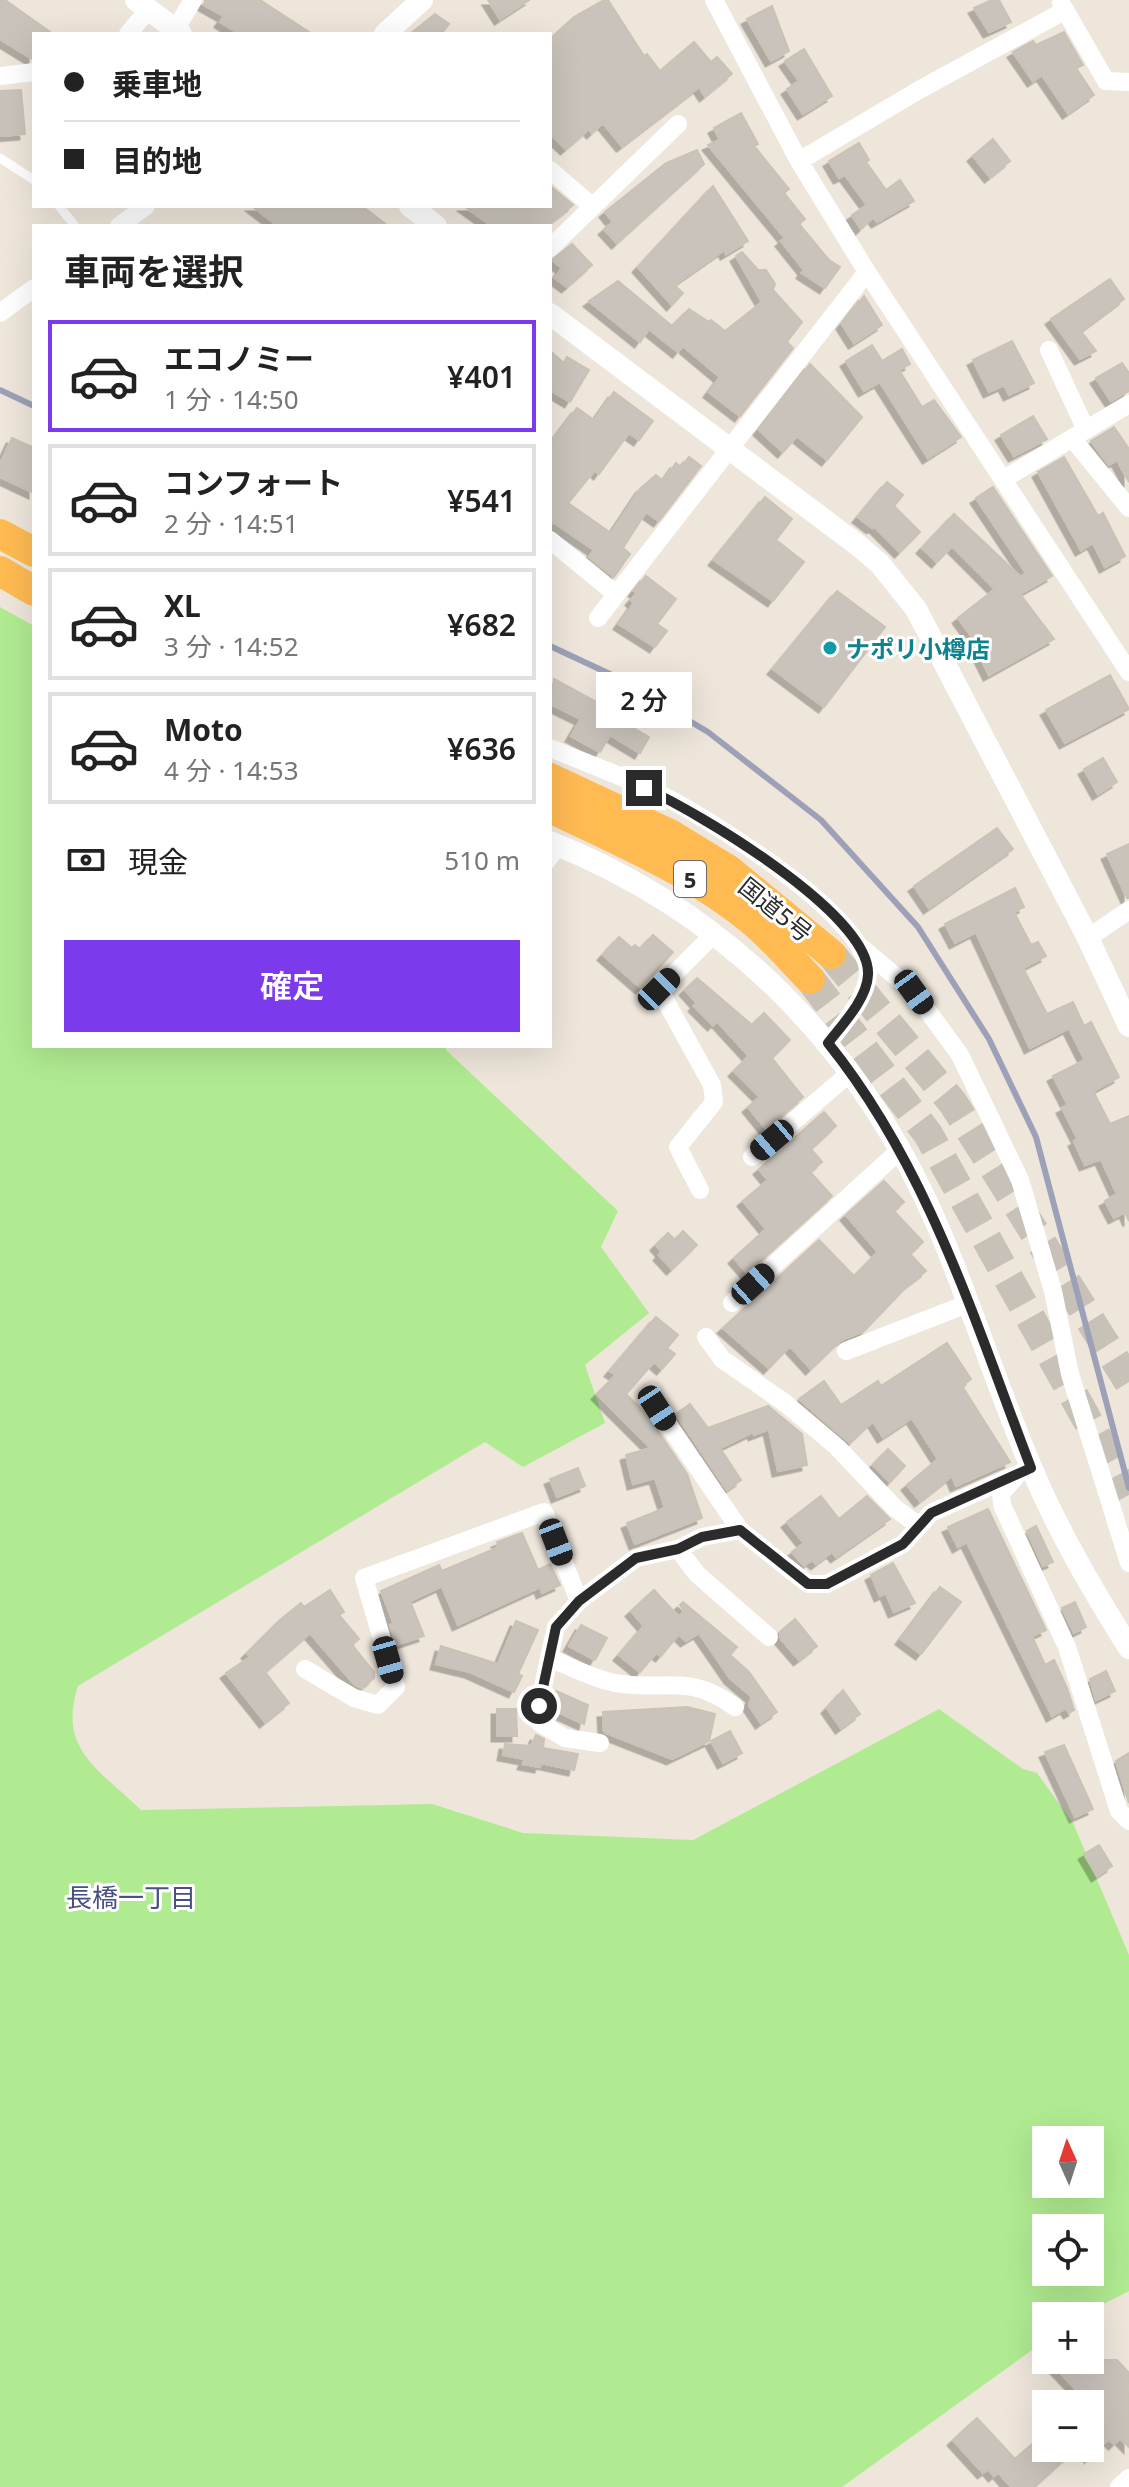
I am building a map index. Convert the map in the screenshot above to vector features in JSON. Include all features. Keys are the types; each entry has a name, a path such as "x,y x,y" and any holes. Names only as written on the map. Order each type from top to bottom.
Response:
{"highway":[{"path":"0,534 32,551"},
{"path":"0,571 32,590"},
{"name":"国道5号","path":"552,779 670,834 729,870 831,954"},
{"name":"国道5号","path":"552,809 661,860 713,893 758,927 810,979"}],"street":[{"path":"129,32 142,5 178,32 193,0"},
{"path":"388,32 422,0"},
{"path":"714,0 799,161 867,272 1129,672"},
{"path":"799,161 894,108 919,90 1062,6 1106,81 1129,82"},
{"path":"0,76 32,72"},
{"path":"552,246 678,124"},
{"path":"552,172 592,206"},
{"path":"122,224 143,208"},
{"path":"413,208 433,224"},
{"path":"598,618 867,272"},
{"path":"0,313 32,289"},
{"path":"552,315 859,546 900,587 985,739 1088,938 1129,1026"},
{"path":"1049,350 1079,434 1129,508"},
{"path":"1004,479 1129,404"},
{"path":"552,542 616,594"},
{"path":"552,749 670,800 733,835 844,923 863,949 914,992 960,1055 1014,1166 1053,1291 1070,1374 1129,1563"},
{"path":"554,851 641,887 714,934 792,1001 851,1072 900,1150 939,1229 1026,1470 1080,1569 1129,1648"},
{"path":"1088,938 1129,910"},
{"path":"700,1190 678,1147 714,1102 712,1085 659,989 714,934"},
{"path":"828,1043 863,993 868,975 863,949"},
{"path":"752,1157 851,1072"},
{"path":"732,1303 900,1150"},
{"path":"846,1351 967,1304"},
{"path":"706,1337 722,1359 785,1403 837,1447 895,1508 919,1526"},
{"path":"652,1392 657,1408 740,1530 808,1584 827,1584 903,1544 931,1513 1026,1470"},
{"path":"1026,1470 1001,1493 1002,1505 1067,1647 1119,1811 1129,1821"},
{"path":"305,1669 354,1698 378,1705 396,1687 364,1578 544,1512 579,1601"},
{"path":"600,1743 565,1738 540,1723 539,1706 556,1627 579,1601 636,1558 678,1549 702,1537 740,1530"},
{"path":"678,1549 697,1574 769,1637"},
{"path":"549,1658 614,1683 681,1683 713,1691 735,1707"},
{"path":"1119,2487 1129,2478"}],"lane":[{"path":"0,158 32,179"},
{"path":"61,208 73,224"}],"green space":[{"path":"0,607 32,625 32,1048 446,1048 618,1211 601,1247 649,1313 585,1365 605,1423 523,1467 485,1442 78,1686 73,1727 86,1757 141,1810 432,1804 523,1833 693,1840 939,1709 1023,1769 1037,1773 1073,1823 1129,1955 1129,2291 1104,2304 1032,2302 1032,2350 842,2487 0,2487"}],"building":[{"path":"0,0 5,0 50,32 32,32 32,59 0,39"},
{"path":"205,0 260,0 309,32 237,32 220,22 224,16 204,5"},
{"path":"488,0 529,0 500,19"},
{"path":"608,0 644,56 647,54 660,71 694,42 711,62 717,57 732,74 705,96 699,87 622,146 603,123 592,133 589,129 566,149 552,136 552,37 574,17"},
{"path":"999,0 1011,22 989,32 974,8"},
{"path":"772,6 789,51 771,61 747,19"},
{"path":"435,14 449,24 443,32 412,32"},
{"path":"1064,32 1083,65 1076,68 1094,95 1068,113 1042,75 1033,81 1013,52 1033,41 1036,45"},
{"path":"804,49 832,96 803,114 787,89 799,81 785,61"},
{"path":"21,90 25,134 0,136 0,91"},
{"path":"741,113 758,144 754,146 789,189 784,193 805,219 799,224 829,260 840,267 825,288 802,273 804,270 781,241 785,238 708,145 720,140 714,128"},
{"path":"993,139 1010,161 990,177 973,156"},
{"path":"859,143 869,160 866,162 886,190 900,180 914,201 877,222 873,217 861,229 852,215 867,205 845,175 839,178 829,161"},
{"path":"697,150 704,164 617,243 604,229 613,222 605,212 666,163"},
{"path":"713,186 748,241 726,254 724,250 674,285 683,293 672,305 638,267"},
{"path":"552,188 573,205 549,224 489,224 467,208 552,208"},
{"path":"255,208 365,208 385,224 275,224"},
{"path":"572,244 592,265 567,287 555,278 562,268 552,260"},
{"path":"742,252 758,270 766,270 775,284 773,290 802,322 787,342 793,348 740,416 709,392 720,377 683,346 678,352 649,329 640,342 589,301 618,281 672,326 689,309 725,331 762,302 736,256"},
{"path":"1110,279 1124,299 1081,331 1096,351 1080,359 1051,319"},
{"path":"864,296 882,325 854,343 842,324"},
{"path":"1012,341 1034,383 1009,395 1004,385 989,392 973,360"},
{"path":"872,345 882,361 902,349 910,364 899,370 922,407 934,400 961,437 928,458 880,382 864,391 846,361"},
{"path":"552,353 564,363 567,357 589,370 570,402 552,391"},
{"path":"1122,363 1129,373 1129,391 1111,401 1096,378"},
{"path":"810,364 862,417 827,460 797,436 783,452 759,430"},
{"path":"614,392 653,421 639,440 629,433 599,474 595,470 568,503 611,533 641,488 656,475 663,481 676,463 681,467 689,457 701,466 659,521 646,512 623,548 630,554 614,577 589,557 594,550 552,523 552,441 577,408 594,420"},
{"path":"1033,416 1047,439 1014,456 1001,435"},
{"path":"1114,427 1129,449 1129,482 1117,460 1109,465 1091,441"},
{"path":"12,438 32,447 32,492 0,477 0,464"},
{"path":"1064,457 1098,516 1103,513 1125,556 1105,567 1093,543 1081,550 1038,472"},
{"path":"887,482 903,495 894,506 920,532 900,552 874,526 872,528 858,517"},
{"path":"993,487 1052,576 1020,594 1054,639 989,675 977,651 981,649 958,618 995,589 952,546 937,562 922,548 954,514 1021,577 1026,573 976,498"},
{"path":"765,497 792,519 776,540 804,562 773,601 714,560"},
{"path":"646,576 676,599 657,624 667,631 655,647 619,624 634,603 631,600 637,593 634,591"},
{"name":"ナポリ小樽店","path":"837,591 885,627 824,707 773,669"},
{"path":"1110,675 1129,709 1065,743 1046,710"},
{"path":"554,679 622,716 620,720 649,737 640,753 610,735 600,752 571,736 581,719 552,705"},
{"path":"1103,758 1117,782 1098,794 1084,769"},
{"path":"997,828 1013,849 929,908 914,886"},
{"path":"1129,844 1129,898 1127,898 1107,854"},
{"path":"1015,888 1024,907 1014,912 1031,945 1038,942 1046,956 1023,968 1047,1014 1073,1002 1084,1026 1091,1022 1119,1077 1093,1091 1110,1124 1129,1116 1129,1221 1125,1212 1114,1218 1105,1201 1117,1194 1101,1159 1085,1165 1074,1141 1078,1139 1062,1108 1068,1105 1053,1076 1085,1060 1069,1028 1030,1048 976,932 955,943 945,924"},
{"path":"653,935 673,952 641,988 603,955 619,937 632,948 635,945 640,949"},
{"path":"697,978 752,1025 764,1013 790,1040 772,1058 803,1097 766,1129 748,1107 760,1097 734,1071 749,1056 717,1021 713,1025 694,1006 697,1003 685,990"},
{"path":"824,1112 836,1126 811,1149 822,1162 810,1172 832,1196 747,1273 734,1258 766,1229 743,1201 768,1180 759,1169"},
{"path":"884,1181 904,1202 894,1211 923,1242 910,1254 926,1271 908,1285 864,1331 841,1340 811,1369 790,1346 769,1368 723,1328 819,1240 854,1276 878,1252 846,1215"},
{"path":"683,1231 697,1245 672,1269 659,1255 662,1252 656,1245 668,1233 675,1240"},
{"path":"656,1317 678,1335 667,1348 675,1354 662,1369 654,1362 626,1394 647,1415 687,1474 702,1518 635,1544 627,1523 665,1508 655,1478 633,1484 626,1455 651,1448 597,1394 616,1375 610,1371"},
{"path":"947,1343 971,1379 962,1386 1010,1462 956,1486 952,1476 920,1501 907,1485 938,1459 912,1418 883,1437 873,1421 850,1443 799,1399 824,1381 841,1405 878,1381 881,1386"},
{"path":"690,1404 708,1428 768,1406 802,1434 807,1465 778,1471 769,1429 754,1435 753,1432 720,1448 741,1480 727,1490 676,1414"},
{"path":"888,1449 905,1466 890,1482 873,1465"},
{"path":"578,1468 585,1486 557,1497 550,1479"},
{"path":"821,1496 839,1519 867,1496 890,1519 836,1557 832,1552 816,1564 812,1560 804,1566 792,1552 804,1543 787,1522"},
{"path":"988,1509 1046,1630 1032,1636 1045,1665 1054,1660 1074,1710 1069,1713 1066,1708 1052,1716 967,1542 958,1547 948,1527"},
{"path":"1036,1526 1053,1562 1043,1566 1027,1531"},
{"path":"522,1533 538,1570 550,1564 560,1585 542,1593 540,1587 458,1625 442,1586 410,1601 424,1636 396,1645 390,1625 394,1624 381,1591 439,1565 442,1571 499,1547 497,1542"},
{"path":"893,1563 915,1603 894,1612 886,1593 880,1596 871,1575"},
{"path":"940,1587 961,1602 921,1654 901,1639"},
{"path":"330,1590 344,1612 339,1615 359,1639 352,1645 374,1672 374,1678 362,1688 355,1685 310,1633 265,1672 289,1703 265,1722 226,1673 250,1657 247,1653 301,1603 304,1607"},
{"path":"654,1590 679,1617 684,1611 680,1605 683,1602 737,1647 730,1655 749,1672 777,1712 761,1723 749,1705 752,1697 730,1678 699,1633 686,1641 679,1634 661,1656 656,1653 640,1672 619,1655 644,1626 631,1611"},
{"path":"1075,1602 1086,1627 1074,1633 1062,1608"},
{"path":"795,1619 817,1646 799,1660 781,1639 780,1632"},
{"path":"516,1621 538,1630 518,1674 522,1676 514,1692 470,1672 436,1664 441,1646 498,1664"},
{"path":"581,1625 607,1638 595,1660 569,1646"},
{"path":"1106,1671 1115,1691 1096,1700 1090,1679"},
{"path":"843,1690 860,1714 841,1728 827,1708"},
{"path":"556,1691 588,1705 584,1724 551,1709"},
{"path":"687,1707 715,1714 709,1741 672,1759 604,1732 603,1712"},
{"path":"497,1709 516,1709 517,1736 497,1736"},
{"path":"730,1731 742,1753 723,1763 711,1741"},
{"path":"536,1735 544,1739 543,1748 578,1754 574,1770 541,1763 540,1767 523,1764 525,1759 503,1755 505,1744 531,1746"},
{"path":"1064,1745 1093,1809 1075,1817 1045,1752"},
{"path":"1129,1753 1129,1803 1116,1761"},
{"path":"1099,1845 1112,1866 1097,1876 1084,1854"},
{"path":"1104,2360 1117,2360 1129,2373 1129,2447 1120,2438 1114,2444 1109,2439 1104,2444 1104,2390 1077,2390 1061,2374 1104,2374"},
{"path":"977,2418 1015,2459 1032,2444 1032,2462 1062,2462 1034,2487 1011,2487 998,2472 994,2476 988,2469 983,2473 953,2440"}],"tunnel":[{"path":"831,954 953,1103 1129,1382"},
{"path":"810,979 928,1134 1129,1495"}],"railway":[{"path":"0,390 32,405"},
{"path":"552,647 610,674 708,732 821,820 918,927 989,1039 1036,1137 1129,1488"}],"place":[{"name":"ナポリ小樽店","path":"830,648"}],"district":[{"name":"長橋一丁目","path":"131,1897"}],"route":[{"path":"539,1706 556,1627 579,1601 636,1558 678,1549 702,1537 740,1530 808,1584 827,1584 903,1544 931,1513 1031,1468 939,1229 900,1150 875,1108 828,1043 863,993 868,975 863,949 844,923 733,835 644,788"}]}
